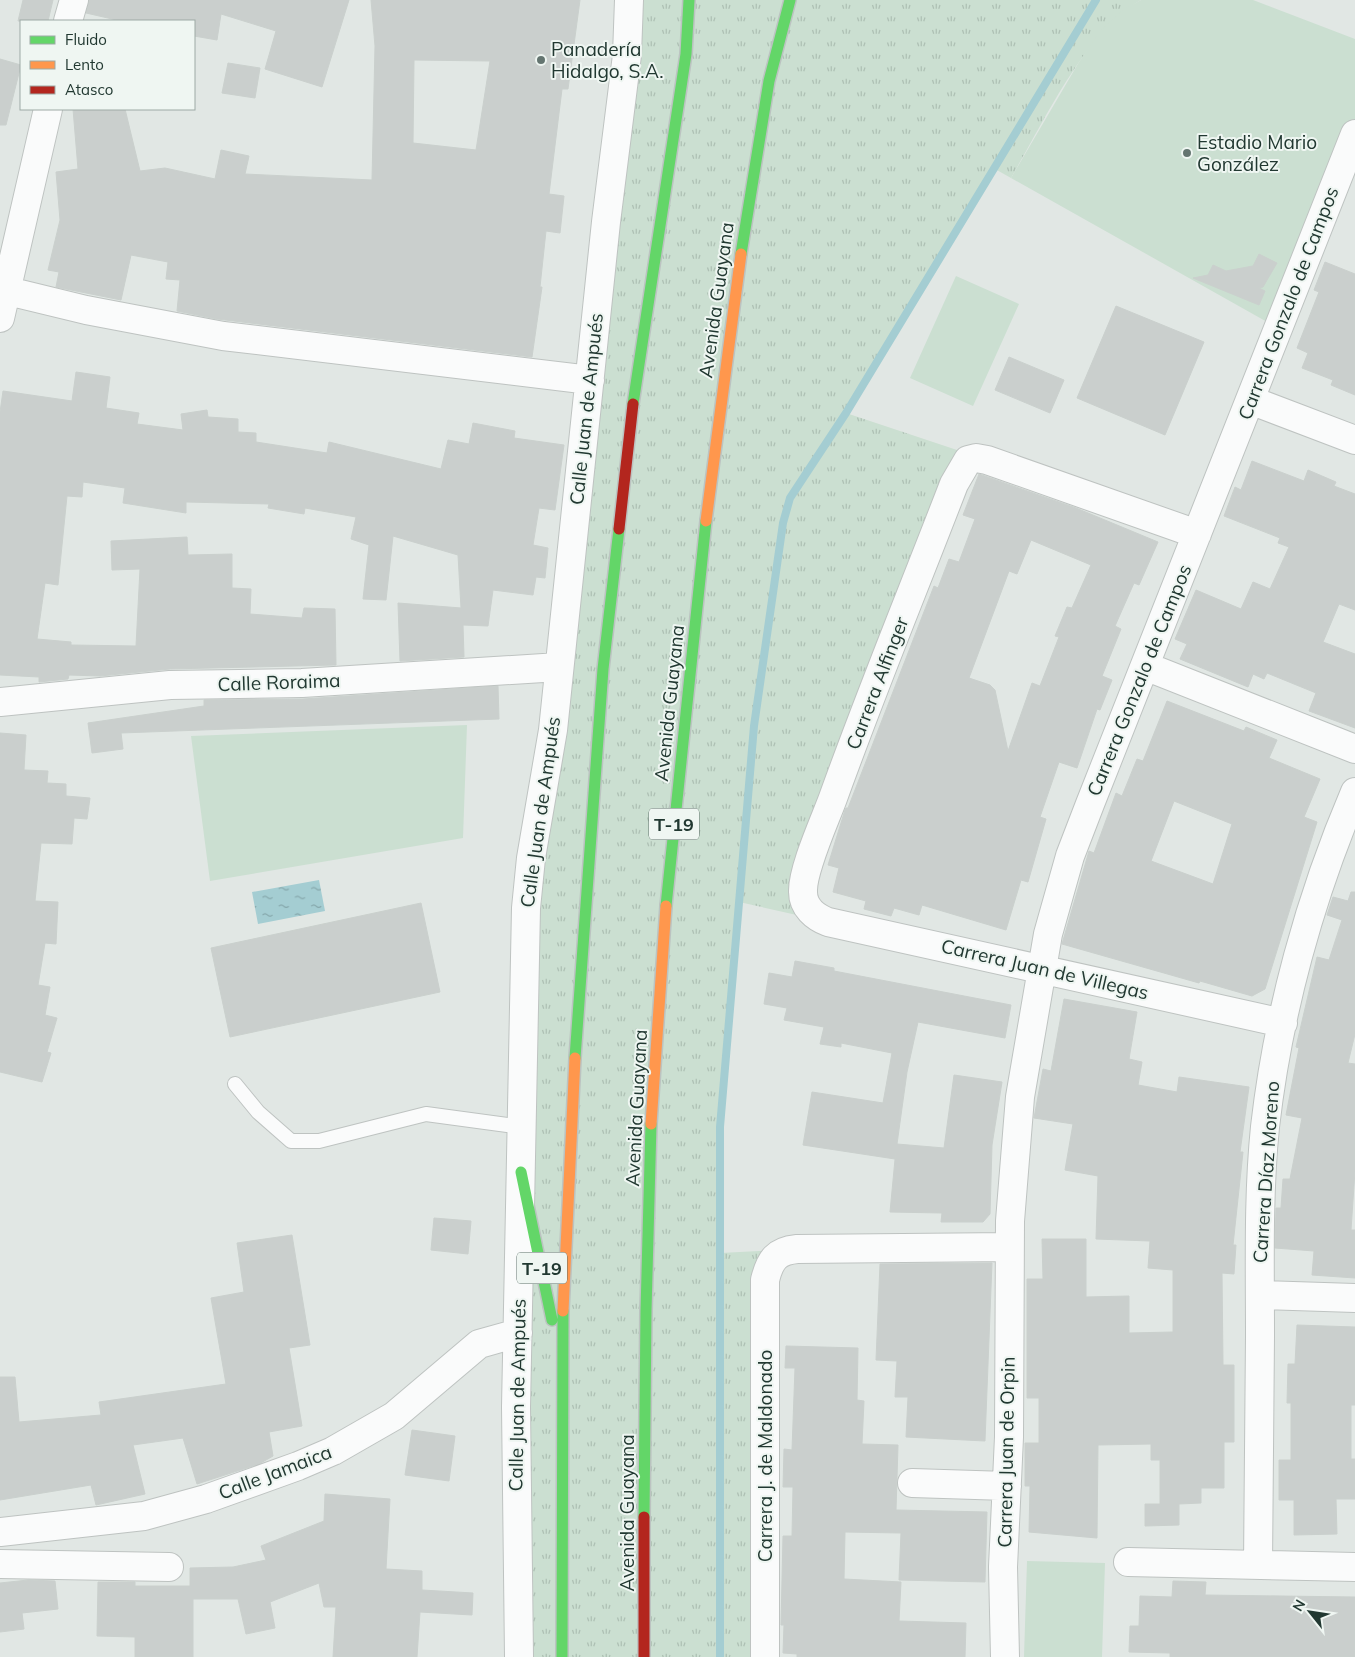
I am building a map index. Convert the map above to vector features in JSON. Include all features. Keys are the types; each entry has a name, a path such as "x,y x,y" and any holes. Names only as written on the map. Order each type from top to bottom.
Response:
{"highway":[{"name":"T-19","path":"562,1657 561,1364 575,1060 603,669 637,370 686,54 689,0"},
{"name":"Avenida Guayana","path":"644,1657 648,1275 652,1106 661,973 680,756 721,390 738,268 765,108 790,0"},
{"name":"T-19","path":"521,1172 561,1364"}],"street":[{"path":"68,20 74,0"},
{"name":"Calle Juan de Ampués","path":"519,1657 516,1487 526,908 531,858 552,730 627,55 628,0"},
{"path":"0,318 3,290 48,110"},
{"name":"Carrera Gonzalo de Campos","path":"1009,1247 1020,1097 1048,934 1070,856 1355,134"},
{"path":"3,290 86,310 223,336 590,380"},
{"path":"1250,400 1355,440"},
{"name":"Carrera Alfinger","path":"810,910 803,892 815,848 954,484 968,460 976,458 987,460 1197,534"},
{"path":"1145,666 1355,748"},
{"name":"Calle Roraima","path":"0,702 170,685 302,683 559,667"},
{"name":"Carrera Díaz Moreno","path":"1258,1565 1260,1222 1265,1128 1273,1070 1307,927 1324,873 1355,792"},
{"name":"Carrera Juan de Villegas","path":"810,910 817,917 828,922 1283,1023"},
{"name":"Carrera J. de Maldonado","path":"765,1657 765,1280 774,1257 783,1250 797,1249 1009,1247"},
{"name":"Carrera Juan de Orpin","path":"1005,1657 1003,1567 1007,1486 1009,1247"},
{"path":"1260,1295 1355,1298"},
{"name":"Calle Jamaica","path":"0,1532 144,1516 206,1499 298,1466 333,1451 394,1416 479,1344 518,1333"},
{"path":"912,1483 1007,1486"},
{"path":"1128,1562 1355,1567"},
{"path":"0,1564 169,1567"}],"lane":[{"path":"234,1084 258,1112 291,1141 319,1141 426,1114 522,1127"}],"green space":[{"path":"629,0 1141,0 1120,15 1101,34 1084,56 1067,80 1011,178 995,169 846,413 987,460 976,458 805,881 828,922 739,902 720,1127 720,1253 797,1249 774,1257 765,1657 519,1657 523,986"},
{"name":"Estadio Mario González","path":"1141,0 1253,0 1355,39 1355,134 1278,328 1011,178 1079,62 1101,30 1123,10"},
{"path":"956,276 1019,304 973,406 910,378"},
{"path":"467,725 463,838 210,881 191,736"},
{"path":"1027,1561 1105,1563 1102,1657 1024,1657"}],"water":[{"path":"319,880 325,911 258,924 252,892"}],"building":[{"path":"23,0 53,0 48,20 18,21"},
{"path":"89,0 349,0 322,87 265,69 276,31 221,14 217,40 195,36 195,20 117,20 86,13"},
{"path":"371,0 580,0 568,89 562,89 549,194 564,196 560,233 546,231 540,287 542,287 532,357 217,319 177,311 180,280 166,279 168,262 131,255 121,300 56,287 59,272 48,270 60,220 56,172 78,169 73,110 125,110 140,171 165,168 215,179 221,150 249,156 245,174 372,180 375,46","holes":["414,60 490,61 476,150 413,143"]},
{"path":"0,59 20,65 20,69 6,125 0,125"},
{"path":"228,63 260,68 255,98 222,93"},
{"path":"1259,254 1277,263 1263,287 1259,288 1265,291 1259,305 1193,278 1208,275 1213,265 1226,271 1253,266"},
{"path":"1325,262 1355,274 1355,395 1331,385 1333,380 1302,368 1308,353 1297,348 1319,292 1314,290"},
{"path":"1116,306 1204,342 1165,435 1077,398"},
{"path":"1009,357 1064,380 1050,413 995,390"},
{"path":"76,372 110,377 106,408 139,413 137,424 183,430 181,414 207,410 208,417 238,419 238,432 256,433 256,442 327,453 329,442 441,469 448,440 469,444 473,423 515,431 514,438 564,445 555,510 539,508 533,545 548,548 545,578 536,577 533,595 493,590 488,626 463,625 464,657 400,661 398,603 461,608 458,555 393,536 386,600 363,599 369,545 351,539 356,517 305,508 304,514 268,508 269,504 186,502 186,513 123,503 125,488 83,482 82,497 67,496 58,585 45,583 37,639 71,642 71,645 136,646 140,569 112,570 111,541 187,537 188,555 232,554 232,588 251,589 250,614 302,618 304,608 335,609 336,665 170,669 100,676 69,675 68,679 39,682 39,677 0,675 0,412 3,391 72,401"},
{"path":"1252,461 1304,481 1308,470 1336,482 1334,486 1355,494 1355,610 1339,604 1323,642 1355,654 1355,728 1309,711 1316,693 1267,673 1264,679 1253,674 1248,687 1180,659 1187,644 1175,639 1196,590 1241,609 1253,582 1270,589 1289,547 1278,543 1280,538 1224,516 1235,487 1241,490"},
{"path":"979,474 1076,508 1158,542 1139,585 1134,583 1115,626 1121,629 1102,676 1112,680 1100,710 1097,709 1077,768 1059,762 1040,817 1046,819 1028,882 1021,880 1006,930 922,905 919,915 894,908 891,916 864,909 866,901 833,892 839,868 828,865 845,810 848,808 934,586 938,588 949,559 959,562 975,519 963,515","holes":["1031,540 1091,565 1072,608 1067,607 1055,636 1059,637 1040,686 1032,683 1008,751 995,690 990,685 969,678 1009,571 1017,574"]},
{"path":"498,686 499,719 121,733 123,749 92,753 88,723 204,706 204,700 303,699"},
{"path":"1167,701 1244,731 1246,727 1277,740 1269,758 1320,779 1304,817 1317,822 1265,989 1252,996 1062,944 1089,851 1094,853 1116,793 1122,796 1137,759 1143,761","holes":["1174,801 1232,824 1213,884 1151,861"]},
{"path":"0,733 26,735 24,770 48,771 47,783 66,784 66,796 90,798 87,819 74,818 72,844 41,843 35,901 58,902 56,944 45,943 38,985 50,987 45,1015 57,1018 47,1052 51,1053 42,1082 0,1072"},
{"path":"1351,892 1355,892 1355,1034 1348,1063 1355,1064 1355,1171 1351,1230 1355,1230 1355,1278 1312,1275 1314,1251 1275,1248 1276,1208 1281,1208 1283,1179 1290,1179 1302,1118 1286,1115 1299,1048 1296,1047 1317,957 1329,960 1342,920 1327,915 1333,897 1348,901"},
{"path":"421,903 440,992 230,1037 211,948"},
{"path":"795,961 834,968 834,971 1011,1005 1005,1038 918,1022 907,1072 897,1144 944,1148 954,1075 1002,1082 992,1145 990,1214 983,1222 941,1222 942,1213 890,1212 896,1149 895,1159 803,1145 812,1092 883,1103 892,1053 841,1043 841,1047 820,1044 824,1027 784,1020 787,1008 764,1004 769,973 792,977"},
{"path":"1064,999 1137,1012 1129,1059 1142,1062 1138,1085 1177,1092 1179,1077 1249,1087 1240,1152 1243,1152 1233,1245 1236,1245 1234,1274 1222,1273 1223,1365 1234,1365 1234,1442 1224,1442 1224,1488 1201,1488 1201,1503 1179,1504 1179,1525 1145,1526 1145,1504 1160,1504 1160,1460 1151,1460 1151,1444 1098,1445 1097,1538 1029,1532 1030,1486 1025,1486 1025,1443 1039,1443 1039,1398 1027,1398 1027,1279 1043,1279 1042,1239 1086,1239 1086,1297 1129,1296 1129,1333 1173,1332 1173,1270 1148,1268 1150,1241 1096,1239 1098,1176 1065,1170 1073,1124 1034,1118 1043,1069 1051,1071"},
{"path":"434,1218 471,1221 468,1254 431,1250"},
{"path":"292,1235 310,1345 289,1348 302,1426 269,1432 273,1456 259,1464 197,1484 183,1438 133,1445 145,1494 96,1505 91,1485 0,1500 0,1377 15,1377 19,1422 101,1415 99,1402 226,1384 211,1298 244,1292 237,1243"},
{"path":"992,1263 985,1441 906,1437 908,1397 895,1397 897,1361 876,1360 880,1264"},
{"path":"1297,1325 1355,1327 1355,1405 1351,1405 1351,1459 1355,1459 1355,1499 1336,1499 1337,1534 1294,1535 1294,1500 1279,1500 1279,1460 1291,1460 1291,1403 1287,1403 1288,1364 1295,1364"},
{"path":"786,1346 858,1348 857,1400 864,1401 862,1444 898,1445 896,1510 987,1512 985,1582 899,1580 901,1533 845,1532 844,1579 901,1582 899,1621 966,1623 965,1657 797,1657 797,1654 783,1653 784,1625 781,1625 783,1536 792,1536 793,1487 783,1487 784,1449 792,1450 795,1368 785,1368"},
{"path":"412,1430 455,1436 449,1481 405,1475"},
{"path":"325,1494 390,1499 386,1569 422,1571 422,1590 473,1593 472,1615 420,1612 417,1657 333,1657 336,1607 324,1607 319,1583 270,1602 275,1628 246,1634 238,1599 193,1599 193,1657 135,1657 135,1637 97,1636 98,1582 135,1582 135,1586 190,1586 190,1568 233,1567 266,1560 261,1546 324,1521"},
{"path":"28,1580 55,1581 58,1609 22,1613 24,1629 0,1632 0,1583"},
{"path":"1173,1581 1206,1582 1205,1595 1355,1597 1355,1657 1170,1657 1170,1653 1129,1652 1130,1626 1139,1626 1140,1596 1172,1597"}],"waterway":[{"path":"720,1657 720,1127 754,726 783,523 790,498 846,413 1096,0"}],"traffic: fast":[{"path":"633,404 686,54 689,0"},
{"path":"741,254 769,81 790,0"},
{"path":"666,906 706,521"},
{"path":"575,1058 603,669 619,529"},
{"path":"644,1517 646,1311 651,1124"},
{"path":"521,1172 552,1320"},
{"path":"562,1657 563,1311"}],"traffic: slow":[{"path":"706,521 741,254"},
{"path":"651,1124 666,906"},
{"path":"563,1311 575,1058"}],"traffic: jam":[{"path":"619,529 633,404"},
{"path":"644,1517 644,1657"}],"place":[{"name":"Panadería Hidalgo, S.A.","path":"541,60"},
{"name":"Estadio Mario González","path":"1187,153"}]}
